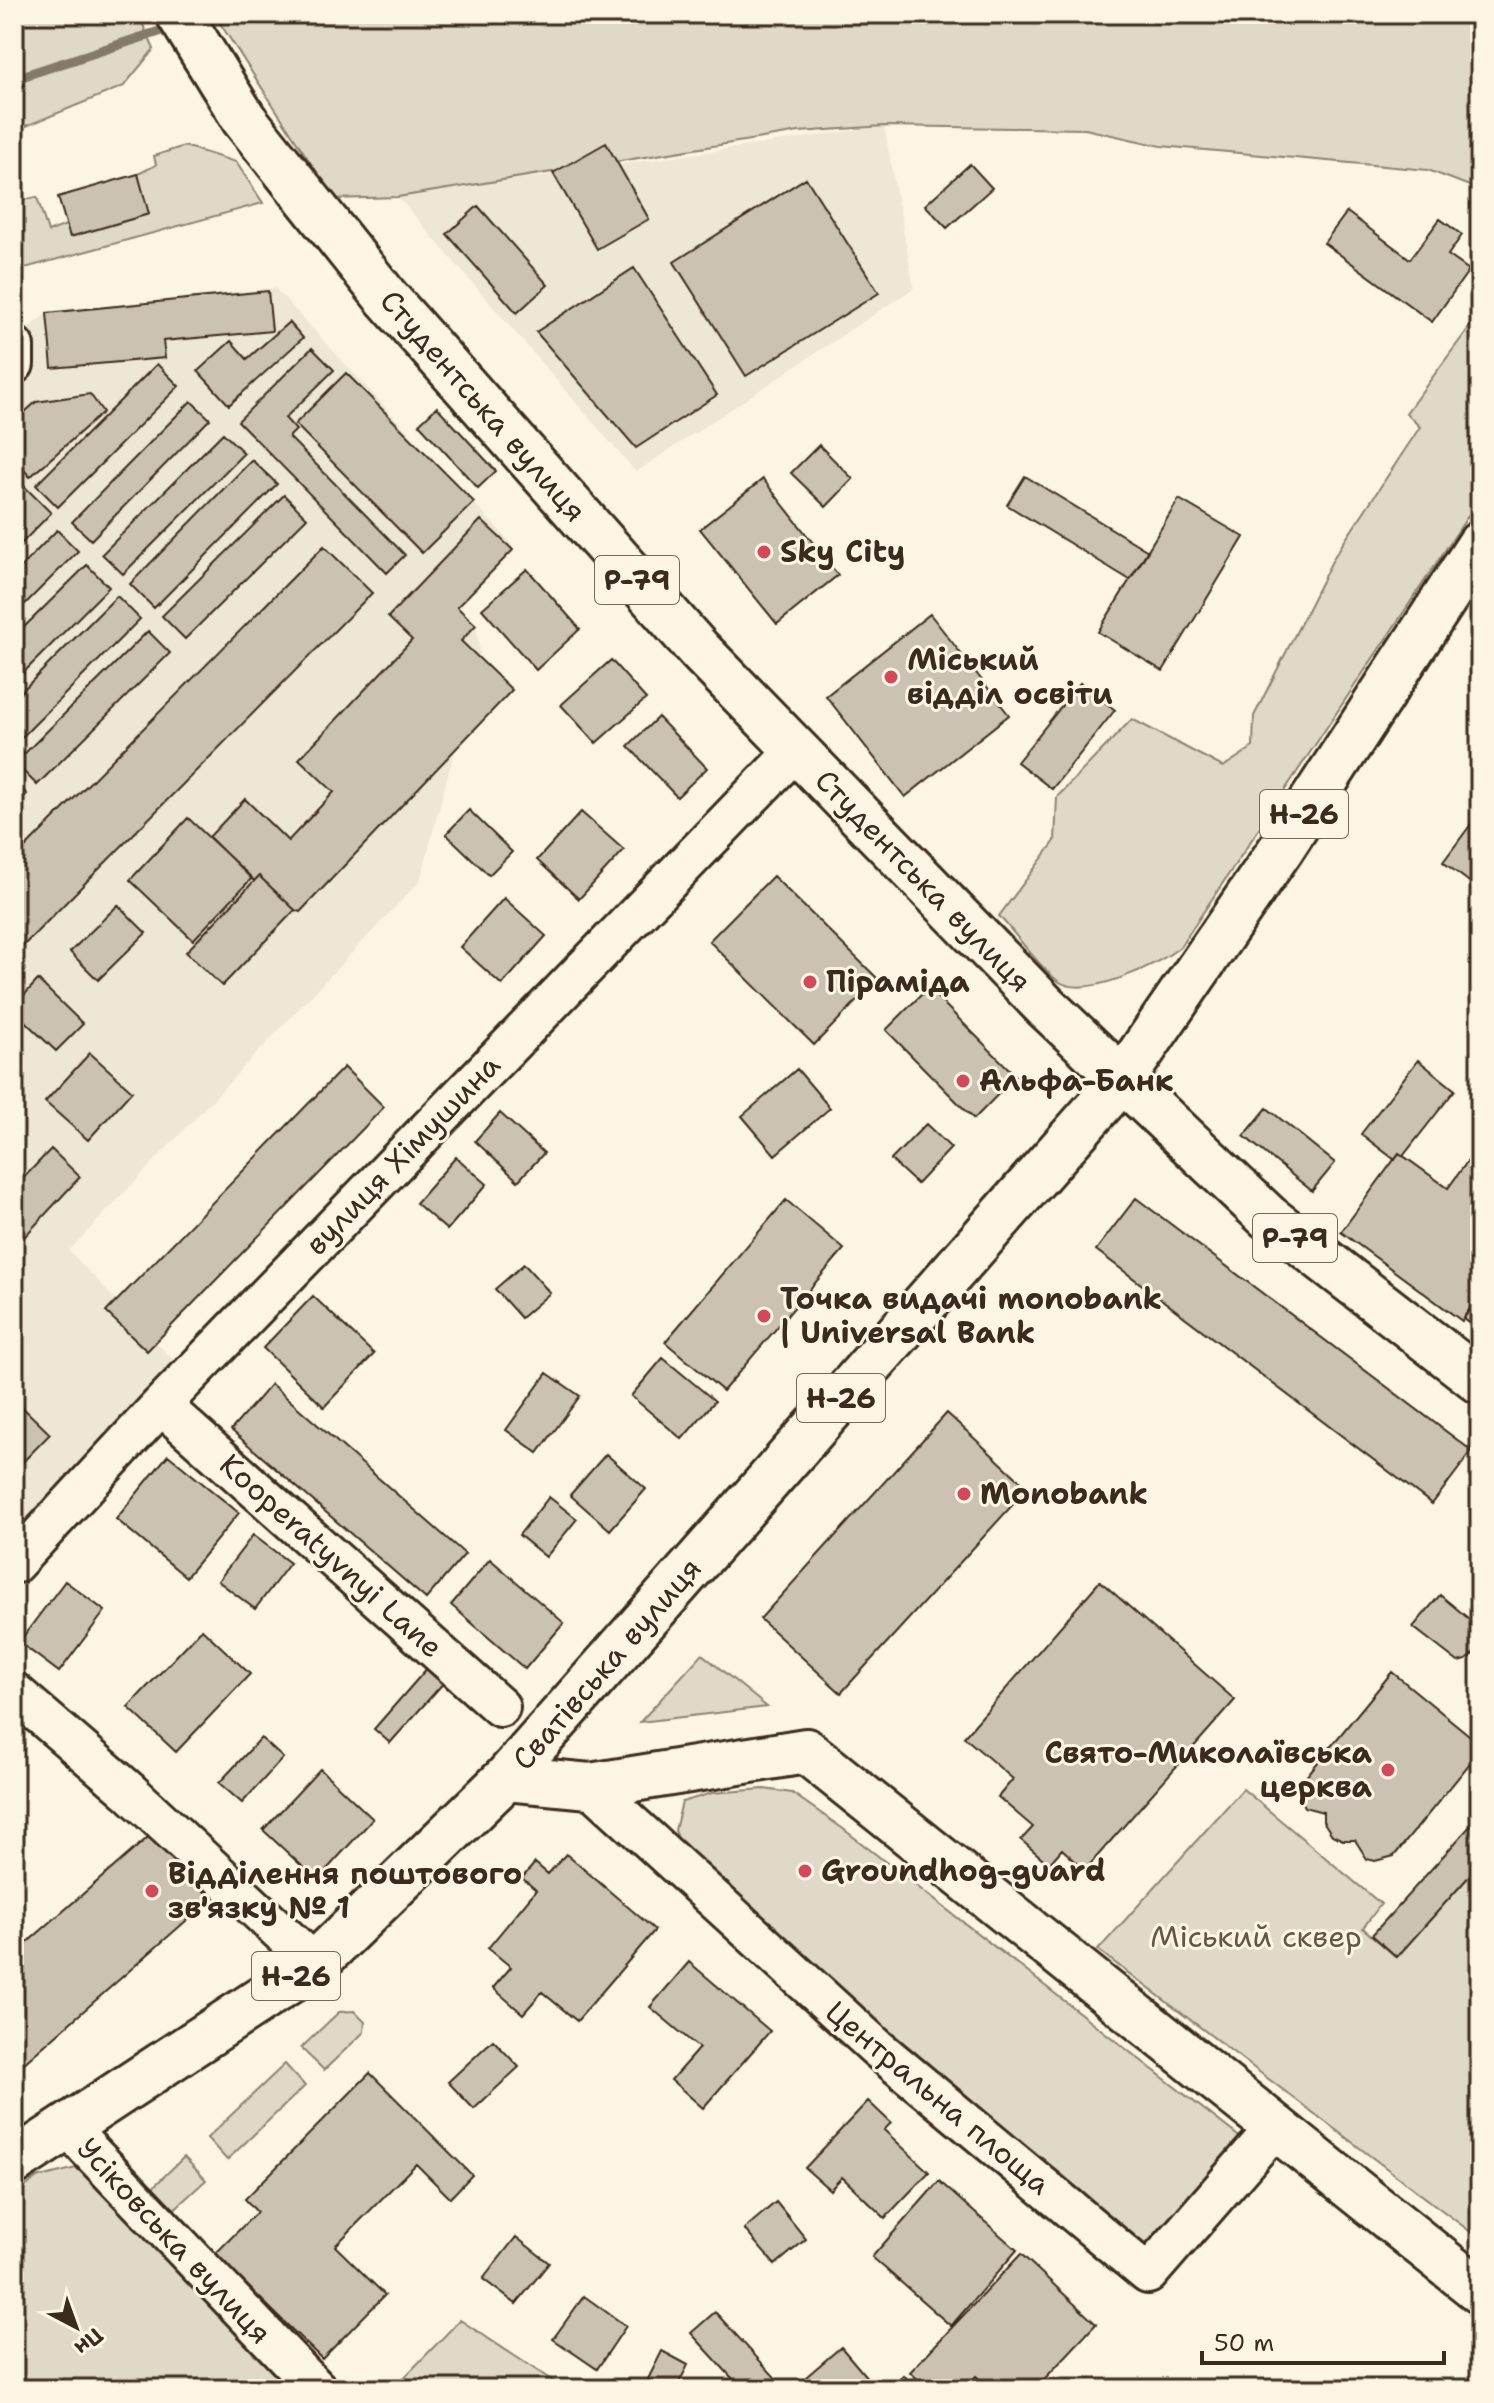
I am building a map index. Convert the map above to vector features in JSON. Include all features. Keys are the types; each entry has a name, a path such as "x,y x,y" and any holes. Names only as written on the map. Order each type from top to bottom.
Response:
{"main road":[{"name":"Студентська вулиця","path":"187,28 244,119 385,296 699,650 1122,1080"},
{"name":"Н-26","path":"1122,1080 1281,849 1480,544"},
{"name":"Р-79","path":"1122,1080 1268,1217 1480,1381"},
{"name":"Сватівська вулиця","path":"14,2162 315,1964 506,1778 1122,1080"},
{"path":"506,1778 590,1786 806,1751 1480,2291"}],"street":[{"path":"14,346 14,364"},
{"name":"вулиця Хімушина","path":"14,1564 161,1405 796,750"},
{"name":"Kooperatyvnyi Lane","path":"161,1405 500,1707"},
{"path":"14,1692 129,1791 315,1964"},
{"name":"Центральна площа","path":"590,1786 877,2048 1148,2274 1275,2128"},
{"name":"Усіковська вулиця","path":"66,2126 317,2389"}],"shaded area":[{"path":"884,126 914,288 636,472 398,197"},
{"path":"275,288 511,543 513,550 458,607 476,625 480,653 420,881 69,1251 177,1364 130,1420 14,1532 14,340 47,313"}],"green space":[{"path":"14,14 138,14 154,49 124,86 14,131"},
{"path":"214,14 1480,14 1480,190 1428,170 1161,146 1085,129 884,126 799,132 398,197 334,199"},
{"path":"184,146 236,162 263,203 14,271 14,202 37,197 48,232 66,225 70,237 148,214 138,174 156,165 154,156"},
{"path":"1480,313 1480,498 1180,947 1155,963 1121,978 1085,986 1070,986 1058,981 999,916 1055,841 1057,797 1132,719 1223,767 1253,747 1254,716 1334,557 1420,427 1406,413"},
{"path":"702,1654 767,1707 640,1722"},
{"path":"764,1789 792,1793 842,1828 1256,2150 1148,2274 682,1850 675,1830 682,1802 712,1793"},
{"name":"Міський сквер","path":"1243,1789 1381,1904 1363,1928 1396,1957 1480,1864 1480,2239 1098,1950"},
{"path":"354,2011 365,2022 364,2032 324,2070 301,2048 339,2012"},
{"path":"285,2064 305,2086 227,2160 207,2138"},
{"path":"184,2157 206,2180 170,2213 149,2191"},
{"path":"76,2168 104,2189 303,2389 14,2389 14,2195 37,2178"},
{"path":"460,2320 565,2389 393,2389"}],"building":[{"path":"606,143 649,219 597,249 553,173"},
{"path":"970,164 992,188 947,228 925,205"},
{"path":"138,174 149,214 70,237 58,197"},
{"path":"806,178 879,293 746,376 674,262"},
{"path":"478,206 548,285 517,313 447,234"},
{"path":"1347,212 1410,259 1440,219 1462,235 1448,255 1469,270 1432,322 1324,243"},
{"path":"634,268 717,395 636,448 536,332"},
{"path":"268,291 272,331 163,341 165,358 52,368 47,313"},
{"path":"289,322 303,338 229,405 198,371 231,341 247,359"},
{"path":"312,348 334,370 285,418 296,430 289,437 405,555 387,573 238,421"},
{"path":"157,364 179,386 58,507 36,485"},
{"path":"346,373 474,502 422,553 295,424"},
{"path":"90,394 103,412 30,477 14,458 14,422 36,402"},
{"path":"191,401 210,419 91,540 72,522"},
{"path":"437,407 496,471 478,488 419,424"},
{"path":"223,433 244,453 123,574 102,554"},
{"path":"819,445 853,479 826,507 791,473"},
{"path":"252,460 277,484 154,608 130,584"},
{"path":"1025,476 1148,551 1130,580 1007,505"},
{"path":"763,479 838,575 777,624 700,529"},
{"path":"23,485 51,513 14,551 14,494"},
{"path":"284,495 307,518 185,639 162,616"},
{"path":"1179,499 1244,537 1163,671 1098,632"},
{"path":"481,520 513,550 457,607 476,625 461,641 512,690 300,912 295,910 259,876 254,881 209,837 245,799 288,841 334,792 299,759 412,640 388,617"},
{"path":"57,530 78,551 14,615 14,574"},
{"path":"324,546 372,593 14,955 14,859"},
{"path":"87,565 109,587 14,682 14,637"},
{"path":"527,569 580,629 536,670 482,609"},
{"path":"117,596 140,619 14,745 14,699"},
{"path":"930,614 1009,715 905,797 826,696"},
{"path":"148,631 170,653 37,785 15,763"},
{"path":"611,660 646,699 596,743 561,705"},
{"path":"1080,683 1115,710 1052,789 1017,762"},
{"path":"658,717 707,768 677,797 628,746"},
{"path":"14,781 27,794 14,807"},
{"path":"469,810 512,852 489,875 446,834"},
{"path":"581,812 624,850 579,899 537,860"},
{"path":"1480,812 1480,890 1443,862"},
{"path":"188,818 252,878 193,940 130,880"},
{"path":"259,876 295,910 222,986 186,952"},
{"path":"773,876 878,979 814,1045 709,941"},
{"path":"504,898 546,936 502,985 460,947"},
{"path":"118,905 146,933 98,980 70,952"},
{"path":"38,980 83,1024 56,1051 14,1011 14,1006"},
{"path":"928,988 1016,1076 974,1119 886,1030"},
{"path":"90,1053 132,1091 88,1140 45,1102"},
{"path":"1418,1060 1455,1090 1403,1156 1399,1153 1395,1160 1361,1134"},
{"path":"344,1067 384,1107 147,1351 106,1312"},
{"path":"797,1069 830,1108 775,1155 742,1116"},
{"path":"1267,1108 1335,1163 1312,1191 1244,1136"},
{"path":"500,1113 544,1153 518,1181 475,1141"},
{"path":"926,1124 951,1148 917,1184 891,1160"},
{"path":"1480,1144 1480,1295 1462,1321 1341,1232 1399,1153 1448,1188"},
{"path":"51,1149 80,1177 14,1248 14,1188"},
{"path":"456,1157 487,1184 447,1230 416,1203"},
{"path":"1136,1198 1472,1451 1432,1504 1096,1250"},
{"path":"786,1200 844,1249 723,1391 665,1342"},
{"path":"524,1264 550,1293 521,1318 495,1289"},
{"path":"1480,1295 1480,1331 1463,1318"},
{"path":"313,1296 374,1354 324,1407 263,1348"},
{"path":"663,1358 715,1401 682,1439 631,1396"},
{"path":"547,1373 580,1396 538,1453 506,1430"},
{"path":"271,1384 465,1554 426,1599 231,1430"},
{"path":"14,1399 50,1434 14,1471"},
{"path":"947,1413 1028,1488 841,1693 760,1619"},
{"path":"606,1454 646,1489 610,1530 570,1495"},
{"path":"168,1455 239,1513 186,1577 116,1519"},
{"path":"549,1497 577,1519 546,1557 519,1535"},
{"path":"253,1535 290,1563 255,1609 218,1581"},
{"path":"490,1559 564,1623 525,1669 451,1605"},
{"path":"65,1581 105,1611 59,1672 19,1642"},
{"path":"1100,1581 1235,1700 1085,1870 1062,1849 1049,1864 1021,1840 1033,1827 998,1797 1013,1779 964,1737"},
{"path":"1440,1595 1480,1628 1480,1648 1466,1660 1458,1662 1413,1627"},
{"path":"202,1629 250,1674 176,1752 128,1707"},
{"path":"429,1666 446,1680 390,1743 374,1729"},
{"name":"Свято-Миколаївська церква","path":"1392,1672 1480,1744 1480,1751 1394,1856 1375,1861 1367,1859 1355,1840 1343,1840 1332,1835 1323,1821 1323,1812 1304,1807 1296,1789"},
{"path":"261,1738 283,1758 242,1803 219,1783"},
{"path":"320,1769 373,1819 317,1880 263,1830"},
{"path":"1480,1815 1480,1864 1397,1957 1372,1935"},
{"path":"153,1833 211,1899 14,2072 14,1954"},
{"path":"566,1854 655,1930 577,2021 542,1992 523,2014 493,1988 511,1967 488,1948 536,1890 522,1878 535,1863 548,1874"},
{"path":"689,1962 770,2031 703,2108 671,2080 699,2048 650,2007"},
{"path":"493,2040 519,2067 474,2109 448,2082"},
{"path":"370,2073 472,2175 450,2198 416,2164 335,2246 385,2295 322,2359 215,2254 257,2212 245,2199"},
{"path":"868,2101 891,2123 884,2130 929,2172 885,2218 842,2177 830,2190 805,2168"},
{"path":"939,2181 1017,2250 951,2326 872,2257"},
{"path":"776,2202 806,2239 775,2265 744,2229"},
{"path":"516,2237 549,2263 516,2304 483,2279"},
{"path":"1021,2254 1096,2324 1035,2389 990,2389 976,2376 964,2389 928,2389 910,2372"},
{"path":"584,2296 626,2326 597,2369 553,2339"},
{"path":"715,2312 783,2386 780,2389 742,2389 691,2333"},
{"path":"841,2347 868,2379 856,2389 806,2389 800,2382"},
{"path":"662,2351 688,2365 676,2389 643,2389"},
{"path":"903,2375 916,2389 888,2389"}],"waterway":[{"path":"14,79 176,26"}],"place":[{"name":"Sky City","path":"764,552"},
{"name":"Міський відділ освіти","path":"891,677"},
{"name":"Піраміда","path":"810,982"},
{"name":"Альфа-Банк","path":"963,1081"},
{"name":"Точка видачі monobank | Universal Bank","path":"764,1316"},
{"name":"Monobank","path":"964,1494"},
{"name":"Свято-Миколаївська церква","path":"1388,1770"},
{"name":"Groundhog-guard","path":"805,1871"},
{"name":"Відділення поштового зв'язку № 1","path":"152,1891"}]}
